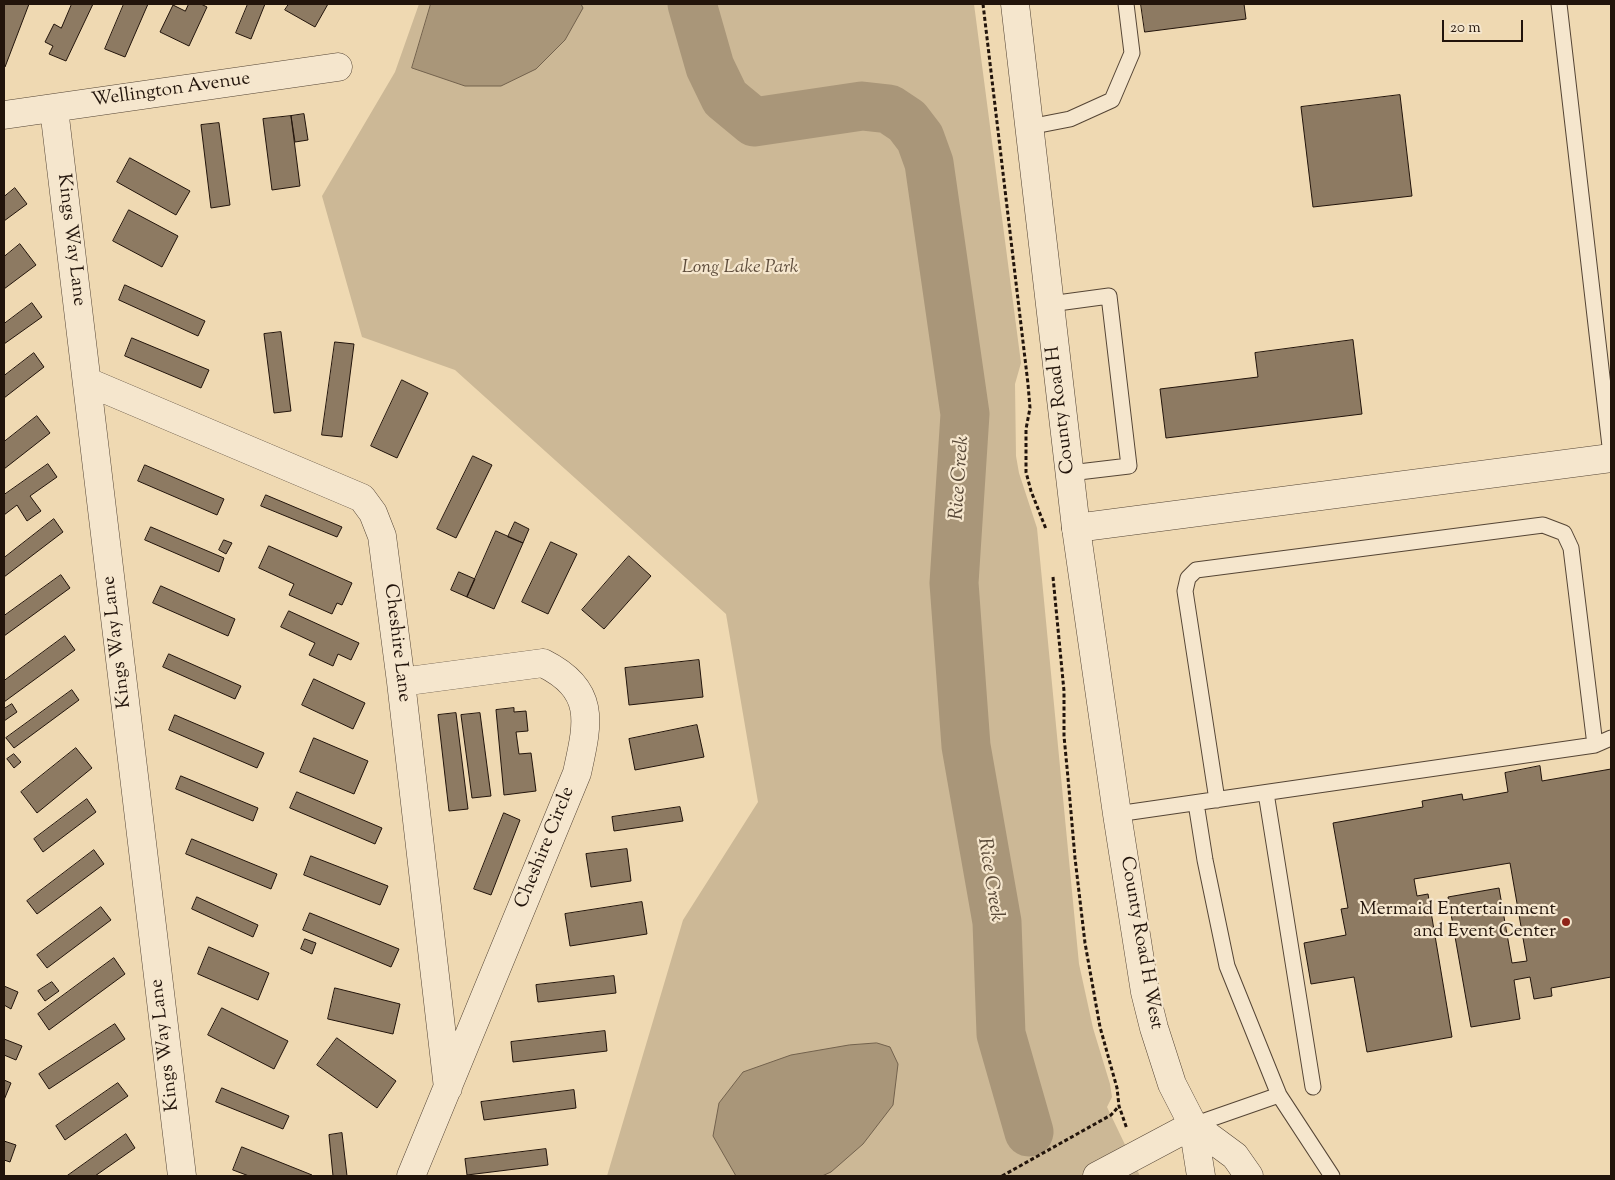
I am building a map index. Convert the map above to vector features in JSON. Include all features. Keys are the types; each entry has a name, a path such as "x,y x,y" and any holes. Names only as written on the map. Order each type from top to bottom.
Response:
{"street":[{"name":"County Road H","path":"1015,4 1076,528 1117,814"},
{"name":"Wellington Avenue","path":"4,115 338,67"},
{"name":"Kings Way Lane","path":"54,108 182,1176"},
{"name":"Cheshire Lane","path":"88,382 362,498 373,513 382,536 401,682 448,1088"},
{"path":"1076,528 1611,456"},
{"name":"Cheshire Circle","path":"401,682 543,663 560,671 581,694 586,729 577,773 411,1176"},
{"name":"County Road H West","path":"1117,814 1145,992 1154,1028 1172,1084 1193,1125 1202,1176"},
{"path":"1097,1176 1193,1125"},
{"name":"County Road H West","path":"1193,1125 1235,1156 1249,1176"}],"lane":[{"path":"1029,127 1070,120 1112,100 1132,52 1126,4"},
{"path":"1559,4 1611,456"},
{"path":"1050,304 1109,296 1127,447 1129,466 1070,473"},
{"path":"1217,800 1186,590 1188,578 1196,570 1543,525 1564,533 1570,548 1595,744"},
{"path":"1117,814 1595,744 1611,738"},
{"path":"1266,793 1313,1087"},
{"path":"1196,803 1205,860 1228,966 1278,1096 1332,1176"},
{"path":"1193,1125 1278,1096"}],"path":[{"path":"983,4 1028,384 1030,408 1026,428 1026,472 1031,491 1047,532"},
{"path":"1053,576 1064,691 1064,736 1085,943 1100,1027 1117,1088 1119,1106 1136,1155"},
{"path":"1002,1176 1110,1116 1119,1106"}],"green space":[{"name":"Long Lake Park","path":"419,4 974,4 1021,363 1015,384 1016,456 1019,473 1037,528 1079,964 1093,1028 1110,1084 1112,1097 1107,1107 1140,1176 607,1176 683,920 758,802 726,614 455,370 362,337 322,196 395,72"}],"shaded area":[{"path":"431,4 581,4 583,8 565,40 536,69 501,86 465,86 412,68"},
{"path":"877,1043 890,1047 898,1064 893,1105 863,1144 831,1172 822,1176 736,1176 713,1136 719,1103 743,1072 791,1055 849,1045"}],"building":[{"path":"4,4 29,4 5,67 4,66"},
{"path":"72,4 93,4 66,61 49,54 53,46 45,42 54,24 61,28"},
{"path":"124,4 148,4 125,57 105,49"},
{"path":"189,4 201,4 207,7 189,46 160,32 173,5 185,11"},
{"path":"248,4 265,4 251,39 236,33"},
{"path":"289,4 328,4 315,27 285,10"},
{"path":"1141,4 1244,4 1246,19 1145,32"},
{"path":"1400,95 1412,196 1313,207 1301,107"},
{"path":"304,114 308,140 295,142 291,116"},
{"path":"291,116 300,186 272,190 263,119"},
{"path":"219,123 230,205 211,208 201,125"},
{"path":"130,158 190,191 176,215 117,182"},
{"path":"15,188 27,204 4,221 4,197"},
{"path":"129,210 178,236 162,267 113,241"},
{"path":"20,244 36,265 4,289 4,257"},
{"path":"125,285 205,321 198,336 119,300"},
{"path":"32,303 42,317 4,344 4,324"},
{"path":"281,332 291,411 274,413 264,334"},
{"path":"132,338 209,370 201,388 125,356"},
{"path":"1353,340 1362,414 1166,438 1160,389 1258,377 1255,353"},
{"path":"335,342 354,344 342,437 322,435"},
{"path":"34,353 44,367 4,398 4,376"},
{"path":"402,380 428,393 397,458 371,446"},
{"path":"37,416 50,433 4,469 4,442"},
{"path":"473,456 492,465 456,538 437,529"},
{"path":"48,464 57,477 30,496 41,511 27,521 17,505 4,515 4,495"},
{"path":"145,465 224,499 217,515 138,481"},
{"path":"266,495 342,527 337,537 261,506"},
{"path":"54,519 63,532 4,577 4,558"},
{"path":"515,522 529,529 523,543 508,537"},
{"path":"151,527 224,558 219,572 145,540"},
{"path":"496,531 523,543 494,609 467,597"},
{"path":"224,540 232,543 226,554 219,550"},
{"path":"551,542 577,554 548,614 522,602"},
{"path":"269,546 352,583 342,605 337,603 332,614 289,595 294,584 259,568"},
{"path":"629,556 651,576 604,629 582,610"},
{"path":"459,572 475,579 467,597 451,590"},
{"path":"61,575 70,588 4,636 4,616"},
{"path":"161,586 235,619 228,636 153,603"},
{"path":"289,611 359,643 351,660 338,654 333,666 309,655 315,643 281,627"},
{"path":"65,636 75,650 4,702 4,681"},
{"path":"169,654 241,686 235,699 163,667"},
{"path":"699,660 703,697 629,705 625,668"},
{"path":"314,679 365,703 353,729 302,705"},
{"path":"72,690 79,700 14,748 6,738"},
{"path":"12,704 17,712 4,721 4,709"},
{"path":"514,708 514,712 526,711 528,731 516,732 519,754 531,753 536,791 504,795 496,710"},
{"path":"456,713 468,809 449,811 438,715"},
{"path":"480,713 491,796 472,798 461,715"},
{"path":"175,715 264,753 257,768 169,730"},
{"path":"697,725 704,757 635,770 629,739"},
{"path":"314,738 368,761 354,794 300,772"},
{"path":"76,748 92,768 37,813 21,792"},
{"path":"14,754 21,762 14,768 7,759"},
{"name":"Mermaid Entertainment and Event Center","path":"1540,766 1542,781 1611,769 1611,977 1551,988 1552,996 1534,999 1530,977 1514,980 1520,1019 1471,1027 1448,897 1499,888 1512,963 1527,961 1510,863 1414,879 1417,896 1428,894 1452,1037 1367,1052 1354,977 1311,984 1304,943 1346,935 1341,909 1348,908 1333,823 1423,807 1422,801 1462,794 1463,800 1508,792 1505,773"},
{"path":"181,776 258,808 253,821 176,789"},
{"path":"297,792 382,828 375,844 290,808"},
{"path":"87,799 96,812 43,852 34,839"},
{"path":"680,807 683,821 614,831 612,817"},
{"path":"504,813 520,820 491,895 474,889"},
{"path":"192,839 277,874 271,889 186,854"},
{"path":"627,849 631,881 591,887 586,854"},
{"path":"94,850 104,864 37,914 27,901"},
{"path":"311,856 388,886 380,905 304,875"},
{"path":"197,897 258,925 253,937 192,909"},
{"path":"642,902 647,934 570,946 565,914"},
{"path":"101,907 111,920 47,968 37,955"},
{"path":"310,913 399,949 391,967 303,930"},
{"path":"305,939 316,943 312,954 301,949"},
{"path":"209,947 269,973 258,1000 198,974"},
{"path":"114,958 125,974 49,1030 38,1014"},
{"path":"614,976 616,993 538,1002 536,985"},
{"path":"52,982 59,991 45,1001 38,991"},
{"path":"4,986 18,992 11,1009 4,1005"},
{"path":"335,988 400,1004 393,1034 328,1019"},
{"path":"222,1008 288,1041 274,1069 208,1035"},
{"path":"115,1024 125,1039 49,1089 39,1074"},
{"path":"605,1031 607,1051 513,1062 511,1042"},
{"path":"337,1038 396,1081 377,1108 317,1065"},
{"path":"4,1039 22,1046 16,1060 4,1055"},
{"path":"4,1080 11,1083 4,1100"},
{"path":"118,1083 128,1096 65,1140 56,1126"},
{"path":"222,1088 289,1116 283,1129 216,1102"},
{"path":"574,1090 576,1108 484,1120 481,1102"},
{"path":"342,1133 347,1176 333,1176 329,1135"},
{"path":"126,1134 135,1148 95,1176 67,1176"},
{"path":"4,1141 16,1145 10,1162 4,1160"},
{"path":"242,1147 312,1176 249,1176 233,1170"},
{"path":"546,1149 548,1165 467,1175 465,1159"}],"waterway":[{"name":"Rice Creek","path":"692,4 710,67 725,98 754,122 862,106 889,109 907,121 920,138 929,163 965,414 954,583 966,746 997,922 1001,1034 1029,1132"}],"place":[{"name":"Mermaid Entertainment and Event Center","path":"1566,922"}]}
